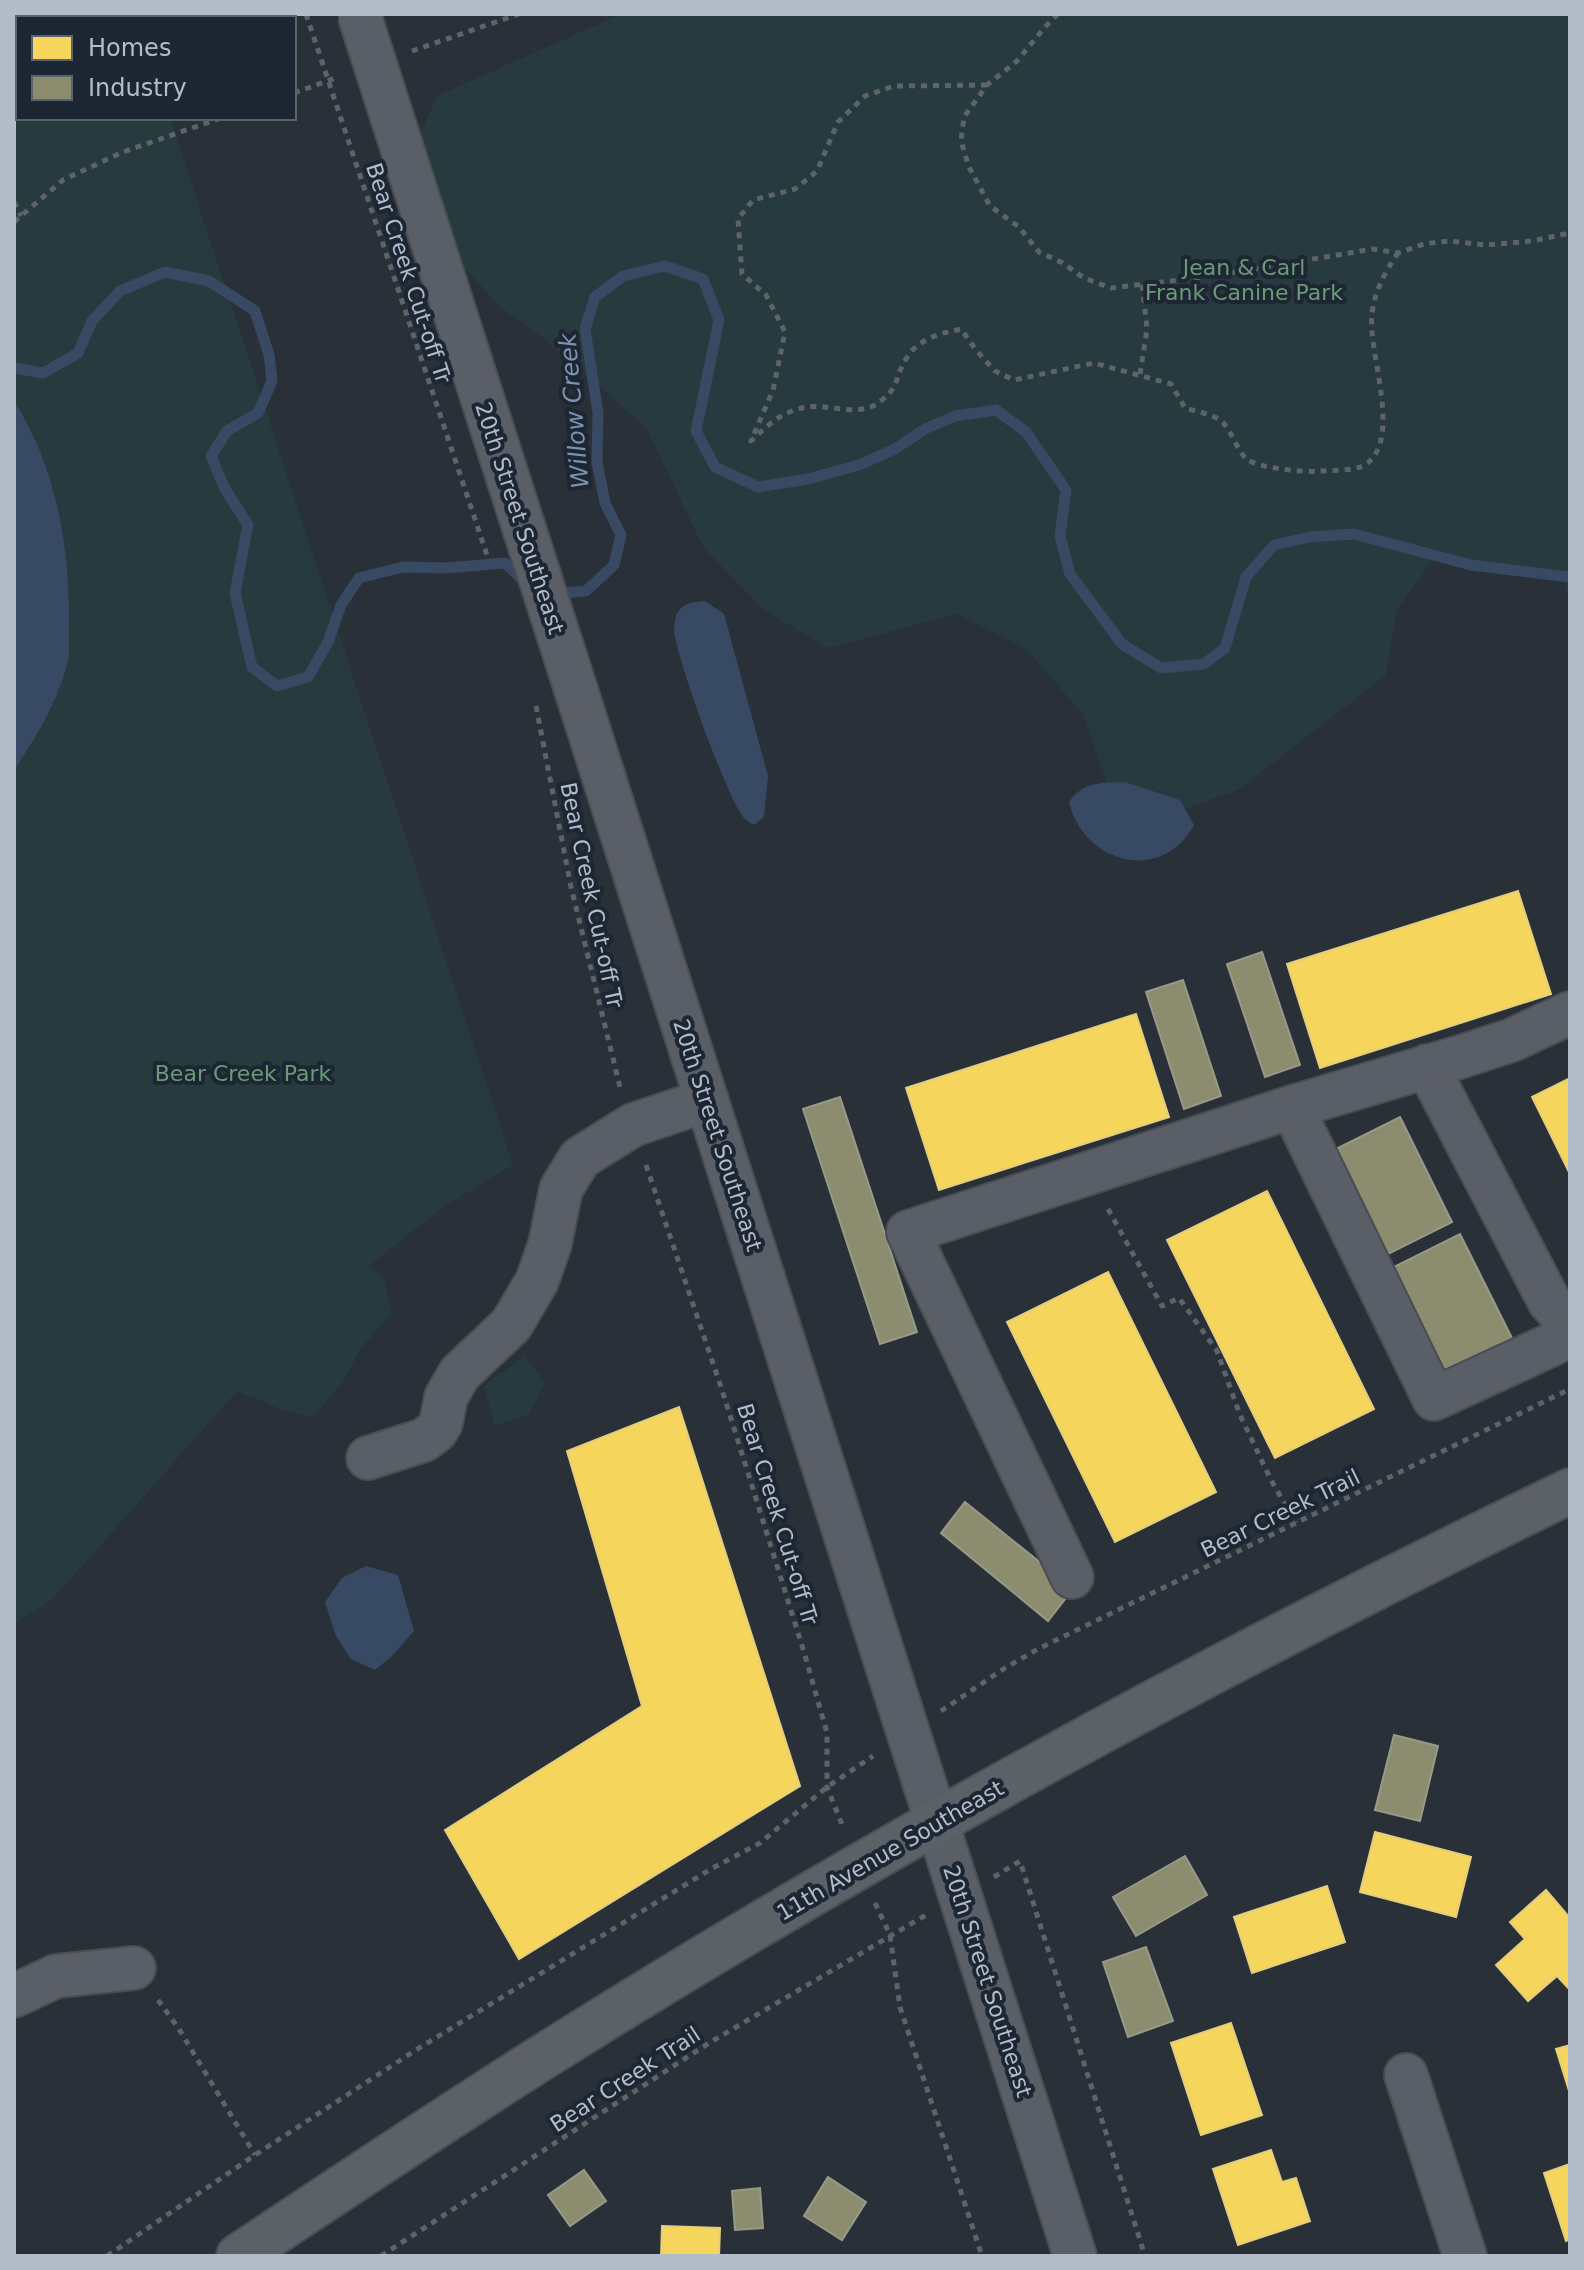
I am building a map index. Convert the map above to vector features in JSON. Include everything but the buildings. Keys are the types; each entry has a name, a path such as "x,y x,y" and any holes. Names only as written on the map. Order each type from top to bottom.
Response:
{"main road":[{"name":"11th Avenue Southeast","path":"239,2256 559,2046 937,1821 1160,1699 1570,1491"}],"street":[{"name":"20th Street Southeast","path":"359,14 1075,2256"},
{"path":"1072,1577 908,1232 1292,1107 1512,1040 1570,1013"},
{"path":"1427,1066 1549,1301 1570,1325"},
{"path":"368,1458 424,1440 436,1431 441,1423 446,1397 460,1373 511,1325 537,1281 550,1244 561,1189 580,1158 633,1125 707,1100"},
{"path":"1292,1107 1434,1399 1570,1336"},
{"path":"14,1996 56,1976 134,1968"},
{"path":"1406,2075 1465,2256"}],"path":[{"name":"Bear Creek Cut-off Tr","path":"306,14 488,558"},
{"path":"1058,14 1017,61 987,85 964,117 961,141 969,167 990,206 1019,227 1039,252 1084,278 1111,288 1205,277 1373,249 1398,253 1424,244 1449,241 1501,244 1570,233"},
{"path":"987,85 894,86 865,96 838,122 817,171 795,189 753,200 738,219 742,274 766,295 785,332 773,390 751,441 776,418 808,407 843,410 872,407 895,389 908,355 932,336 961,329 995,371 1014,380 1094,363 1171,384 1185,408 1220,420 1248,460 1310,473 1362,466 1376,453 1382,433 1384,405 1375,365 1372,315 1381,277 1398,253"},
{"path":"14,222 63,180 123,152 215,120"},
{"path":"14,202 21,216"},
{"path":"1140,374 1147,329 1142,283"},
{"name":"Bear Creek Cut-off Tr","path":"255,2155 419,2048 711,1869 760,1843 827,1787 827,1733 804,1652 722,1390 619,1083 578,917 533,693"},
{"path":"1088,1174 1162,1306 1179,1298 1217,1351 1240,1415 1271,1480 1296,1523"},
{"name":"Bear Creek Trail","path":"1005,1668 1570,1389"},
{"path":"1020,1861 1145,2256"},
{"name":"Bear Creek Trail","path":"381,2256 709,2043 890,1935 900,2007 982,2256"},
{"path":"107,2256 255,2155 179,2029 134,1968"}],"green space":[{"name":"Bear Creek Park","path":"14,14 136,14 16,16 16,120 171,120 513,1165 445,1206 369,1266 383,1276 392,1313 362,1347 342,1383 313,1417 280,1409 237,1391 53,1599 14,1624"},
{"name":"Jean & Carl Frank Canine Park","path":"621,14 1570,14 1570,602 1562,576 1471,565 1435,556 1397,610 1386,675 1238,790 1164,816 1112,797 1083,714 1025,648 957,614 828,648 764,610 703,547 647,429 563,353 498,305 431,229 409,159 437,96"},
{"path":"524,1356 545,1383 529,1414 495,1426 484,1386"}],"water":[{"path":"14,401 40,453 58,508 67,566 69,652 53,704 14,770"},
{"path":"705,601 724,614 768,776 764,817 754,825 744,818 726,784 677,646 674,629 678,612 686,604"},
{"path":"1125,782 1180,800 1194,825 1180,844 1163,855 1144,860 1124,859 1106,852 1090,840 1077,823 1069,802 1087,787"},
{"path":"366,1566 398,1575 414,1631 375,1670 351,1659 336,1636 325,1602 342,1578"}],"waterway":[{"name":"Willow Creek","path":"552,594 586,591 614,565 621,535 605,503 597,462 598,413 585,329 595,297 623,276 665,266 703,279 719,320 696,431 715,467 758,487 808,479 859,465 955,416 996,410 1026,432 1066,490 1060,536 1070,574 1122,644 1161,668 1204,664 1225,648 1246,577 1274,545 1310,537 1354,534 1471,565 1570,577"},
{"name":"Willow Creek","path":"14,368 43,373 78,353 92,321 120,291 165,272 209,281 255,311 269,355 272,381 258,413 227,431 211,456 225,489 248,525 235,593 252,667 277,686 308,677 328,642 341,605 359,578 403,567 446,568 505,563 527,584"}]}
